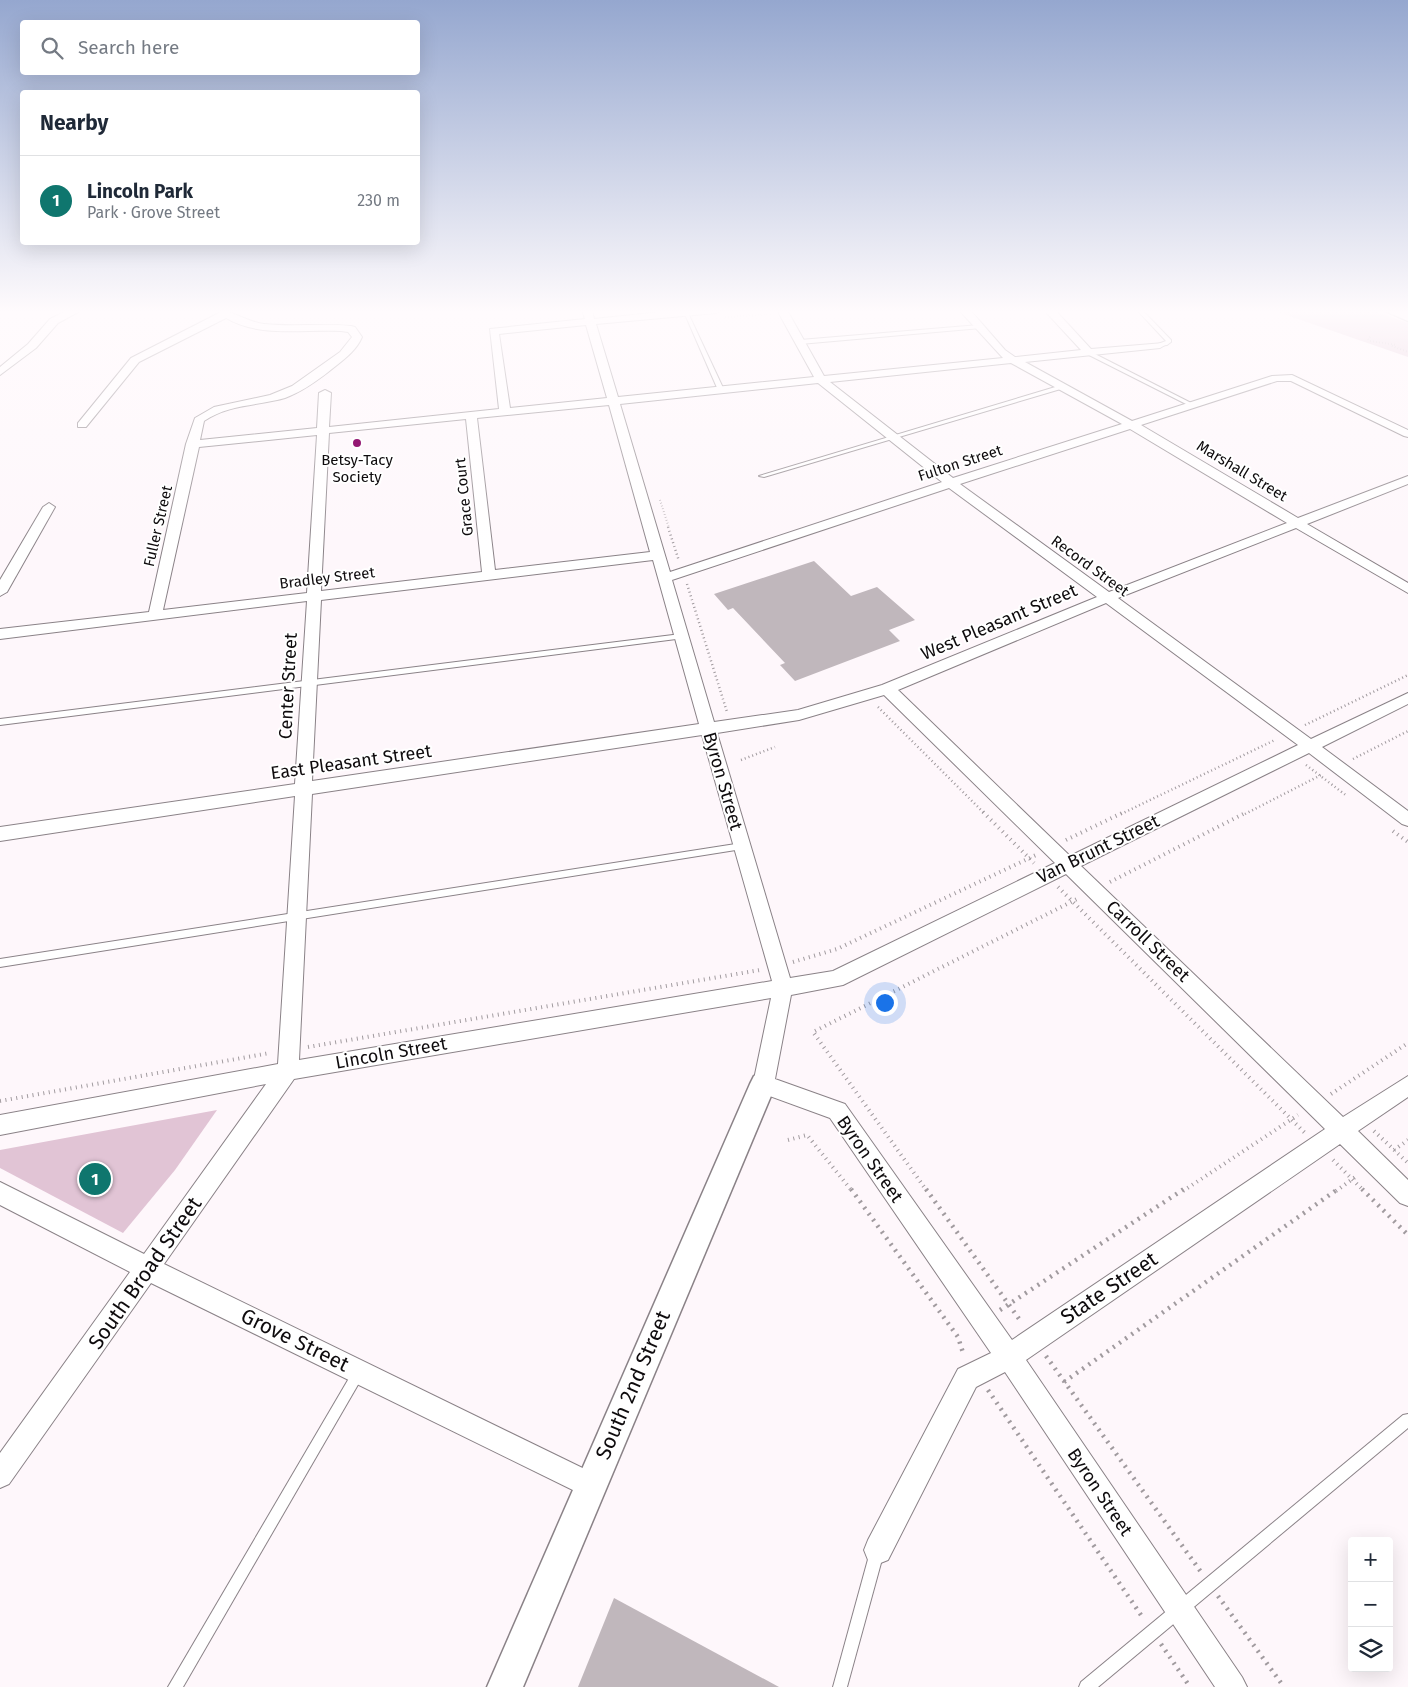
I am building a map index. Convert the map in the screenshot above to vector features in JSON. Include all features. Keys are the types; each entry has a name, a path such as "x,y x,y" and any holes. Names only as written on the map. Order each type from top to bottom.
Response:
{"street":[{"path":"82,425 112,389"},
{"name":"Fuller Street","path":"155,614 192,444 199,420 211,410 265,399 296,389"},
{"path":"503,389 506,412"},
{"name":"Byron Street","path":"609,389 783,986 764,1084 837,1111 1009,1357 1232,1687"},
{"path":"192,444 734,389"},
{"name":"Record Street","path":"832,389 951,483 1106,598 1310,745 1408,820"},
{"name":"Marshall Street","path":"1065,389 1132,425 1408,589"},
{"name":"Fulton Street","path":"664,578 1244,389"},
{"name":"Fulton Street","path":"1314,389 1408,434"},
{"name":"Center Street","path":"288,1060 325,393"},
{"name":"Grace Court","path":"471,416 489,575"},
{"name":"West Pleasant Street","path":"709,730 799,715 887,688 1106,598 1408,480"},
{"path":"0,592 49,507"},
{"name":"Bradley Street","path":"0,634 658,555"},
{"name":"Carroll Street","path":"887,688 1408,1195"},
{"name":"Van Brunt Street","path":"783,986 836,979 1408,698"},
{"name":"East Pleasant Street","path":"0,834 709,730"},
{"name":"Lincoln Street","path":"0,1125 288,1060 783,986"},
{"name":"South Broad Street","path":"0,1475 149,1268 288,1060"},
{"name":"South 2nd Street","path":"505,1687 590,1485 764,1084"},
{"name":"State Street","path":"878,1550 967,1378 1009,1357 1408,1085"},
{"name":"Grove Street","path":"0,1193 590,1485"}],"lane":[{"path":"762,476 1056,389"},
{"path":"1160,389 1194,406"},
{"path":"0,722 681,636"},
{"path":"0,963 742,846"},
{"path":"175,1687 360,1372"},
{"path":"1086,1687 1408,1420"},
{"path":"840,1687 878,1550"}],"path":[{"path":"696,581 686,584 728,712"},
{"path":"0,1101 288,1060 778,967 837,949 1051,848 1408,675"},
{"path":"866,695 1408,1235"},
{"path":"1284,1687 813,1032 1408,731"},
{"path":"741,760 775,747"},
{"path":"958,1338 1408,1043"},
{"path":"788,1140 807,1134 850,1188 958,1338 960,1349 1190,1687"},
{"path":"1064,1382 1408,1140"}],"shaded area":[{"path":"217,1110 175,1170 123,1233 0,1168 0,1150"}],"building":[{"path":"814,561 851,596 877,587 915,620 889,630 900,641 795,681 780,665 785,663 733,608 728,610 714,594"},
{"path":"614,1598 779,1687 578,1687"}],"place":[{"name":"Betsy-Tacy Society","path":"357,443"},
{"name":"Lincoln Park","path":"95,1179"}]}
